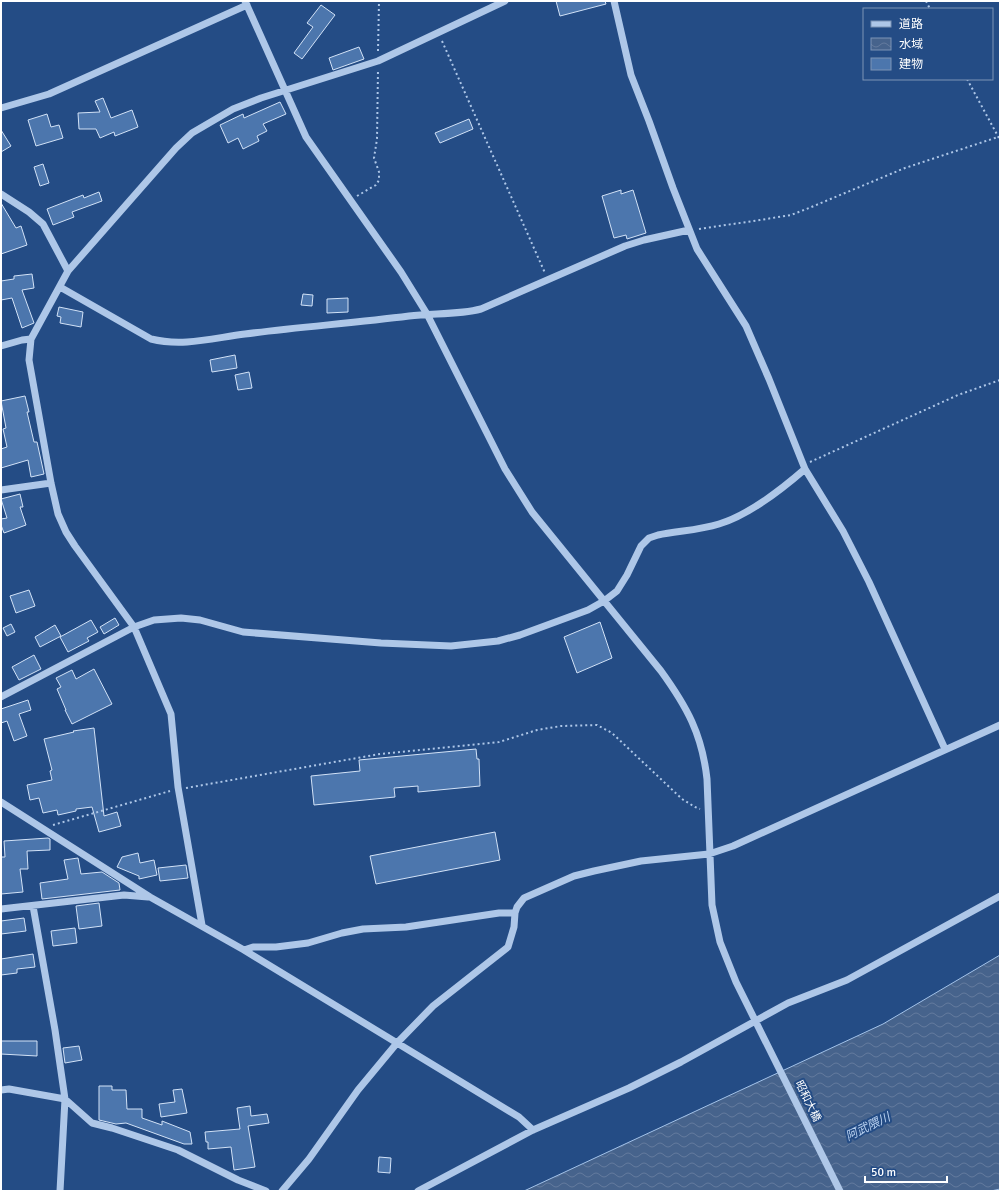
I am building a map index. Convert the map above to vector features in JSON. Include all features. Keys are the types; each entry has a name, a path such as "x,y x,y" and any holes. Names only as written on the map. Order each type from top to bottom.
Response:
{"street":[{"path":"202,925 178,789 171,714 134,627 75,546 66,532 58,514 29,360 31,340 68,271 176,148 192,133 233,109 286,90 378,61 505,1"},
{"path":"614,1 631,75 689,230 705,261 746,326 804,467 843,531 869,582 945,749"},
{"path":"1,108 49,94 246,3"},
{"name":"昭和大橋","path":"246,3 306,137 401,272 427,314 505,469 519,493 532,512 661,671 678,694 690,716 700,740 706,766 712,905 716,930 736,982 840,1191"},
{"path":"1,194 29,212 43,224 68,271"},
{"path":"60,287 151,339 172,343 190,342 245,334 427,314 462,313 481,309 625,246 644,240 689,230"},
{"path":"1,346 22,340 31,340"},
{"path":"1,698 134,627 154,620 181,618 200,620 243,632 381,643 452,646 498,641 520,635 588,610 604,601 617,591 627,575 641,546 649,538 719,524 755,507 784,488 804,467"},
{"path":"1,490 51,483"},
{"path":"282,1191 309,1159 358,1090 397,1043 432,1006 508,947 514,927 514,914 524,898 574,876 641,860 709,854 747,840 1000,725"},
{"path":"1,802 150,897 244,950 519,1117 533,1130"},
{"path":"1,909 124,895 150,897"},
{"path":"418,1191 533,1130 629,1088 788,1003 848,980 1000,896"},
{"path":"33,906 55,1030 65,1099 60,1191"},
{"path":"244,950 253,947 276,947 308,943 363,929 406,926 499,913 514,914"},
{"path":"1,1090 65,1099 92,1123 112,1128 178,1150 238,1180 266,1191"}],"path":[{"path":"351,200 376,186 379,180 379,172 374,158 377,139 379,1"},
{"path":"438,32 548,279"},
{"path":"968,80 1000,140"},
{"path":"689,230 791,215 905,168 998,137"},
{"path":"804,467 958,395 1000,380"},
{"path":"43,828 178,789 380,754 499,742 537,730 561,726 597,725 612,733 682,799 695,807 707,810"}],"water":[{"name":"阿武隈川","path":"1000,955 1000,1189 991,1191 524,1191 883,1024"}],"building":[{"path":"556,1 605,1 606,4 560,16"},
{"path":"321,5 335,15 302,59 294,53 313,27 307,23"},
{"path":"359,47 364,59 333,70 329,58"},
{"path":"103,98 111,118 132,110 138,127 115,136 114,132 100,138 96,129 79,129 78,113 100,112 95,101"},
{"path":"280,102 286,114 263,124 267,131 257,136 259,141 243,149 238,138 228,143 220,125 243,114 244,118"},
{"path":"47,114 51,127 59,125 63,138 36,146 28,120"},
{"path":"469,119 473,129 440,143 435,133"},
{"path":"1,130 11,146 1,152"},
{"path":"43,164 49,183 40,186 34,167"},
{"path":"621,190 621,194 633,190 646,233 627,239 626,235 614,238 602,196"},
{"path":"99,192 102,201 72,212 74,217 53,225 47,209 83,195 84,198"},
{"path":"1,203 16,228 21,226 27,245 1,254"},
{"path":"32,274 34,288 22,290 34,323 22,328 12,298 1,300 1,281 14,279 14,276"},
{"path":"303,294 313,295 312,306 301,305"},
{"path":"348,298 348,312 327,313 327,299"},
{"path":"59,307 83,312 81,327 60,323 61,317 57,316"},
{"path":"235,355 237,368 212,372 210,360"},
{"path":"249,372 252,388 238,390 235,375"},
{"path":"25,396 34,442 37,442 44,474 31,477 28,460 1,468 1,449 7,447 3,429 6,428 1,401"},
{"path":"20,494 23,507 20,507 26,525 4,533 1,525 1,519 7,518 1,499"},
{"path":"29,590 35,606 16,613 10,596"},
{"path":"115,618 119,625 104,634 100,627"},
{"path":"91,620 98,632 87,638 89,641 68,652 60,637"},
{"path":"600,622 612,658 577,673 564,637"},
{"path":"11,624 15,632 7,636 3,628"},
{"path":"55,625 61,636 40,647 35,637"},
{"path":"34,655 41,669 19,680 12,667"},
{"path":"94,669 112,704 72,724 57,689 61,687 56,678 72,670 76,679"},
{"path":"28,700 31,710 19,714 27,736 14,741 7,721 1,723 1,709"},
{"path":"94,728 104,816 117,812 121,826 99,832 92,807 76,809 76,811 58,815 57,810 43,813 39,798 30,800 27,785 52,780 50,771 52,770 44,739 74,732 73,731"},
{"path":"476,749 477,759 479,759 480,786 418,792 418,786 394,788 395,797 314,805 311,776 360,771 359,760"},
{"path":"495,832 500,860 376,884 370,856"},
{"path":"50,839 50,850 27,851 28,869 20,869 23,892 1,894 1,857 5,857 4,841"},
{"path":"138,853 140,863 154,860 157,875 139,879 139,876 117,867 122,857"},
{"path":"78,858 81,874 102,872 119,883 120,890 42,899 40,883 68,879 64,860"},
{"path":"186,865 188,878 160,881 158,868"},
{"path":"99,903 102,926 79,929 76,906"},
{"path":"24,918 26,931 1,934 1,921"},
{"path":"75,928 77,943 53,946 51,931"},
{"path":"33,954 35,967 17,969 17,973 1,975 1,959"},
{"path":"1,1041 37,1041 37,1056 1,1054"},
{"path":"79,1046 82,1060 65,1063 63,1048"},
{"path":"99,1086 112,1086 112,1090 126,1090 127,1109 142,1109 142,1118 162,1125 162,1121 190,1132 192,1144 184,1144 126,1123 116,1124 99,1120"},
{"path":"182,1089 187,1113 161,1117 159,1104 175,1102 173,1090"},
{"path":"250,1106 251,1116 267,1114 269,1123 248,1126 255,1167 234,1170 231,1147 208,1149 208,1142 206,1142 205,1132 240,1129 237,1108"},
{"path":"379,1157 391,1158 390,1173 378,1172"}]}
